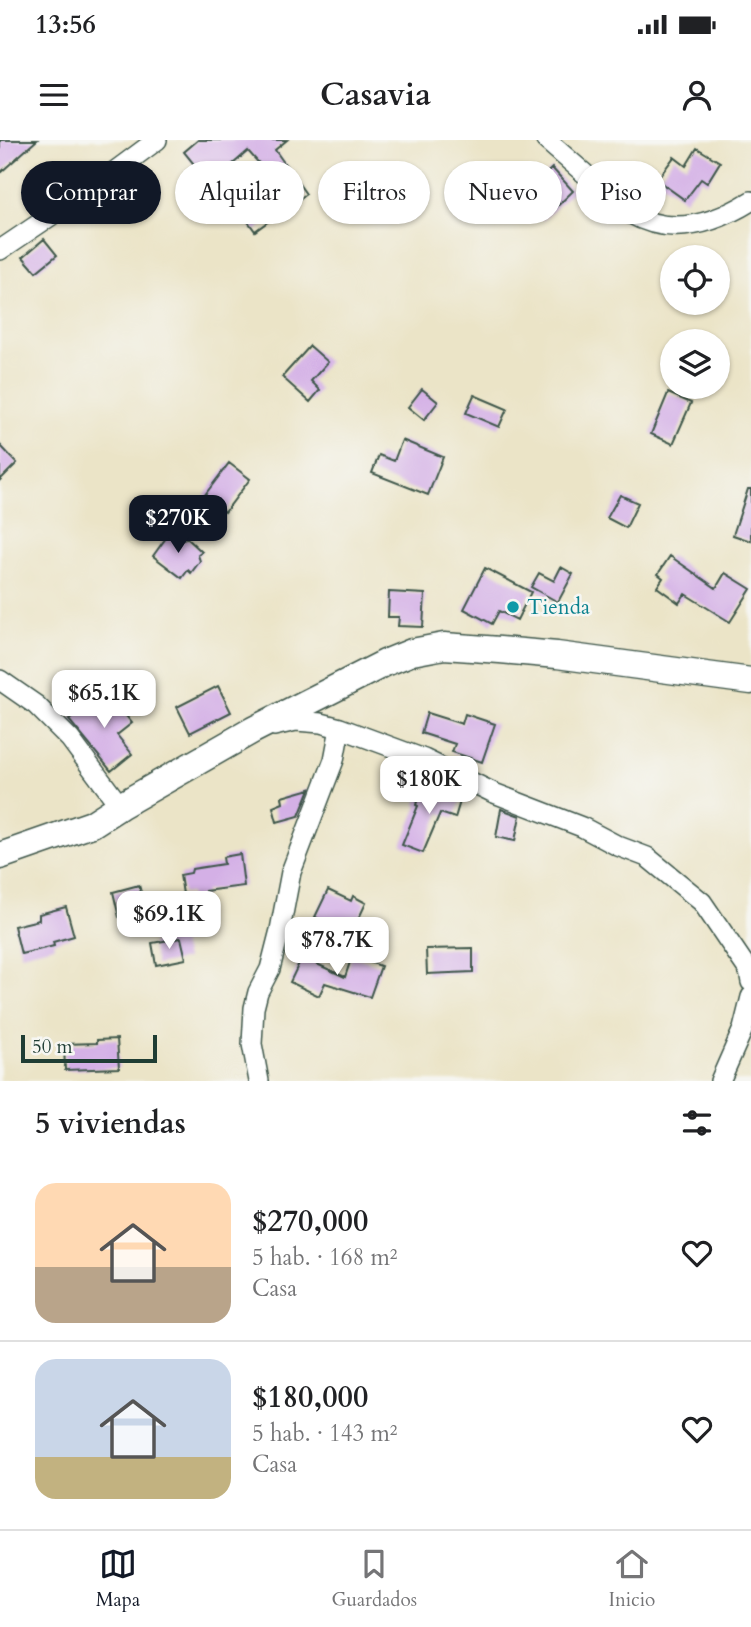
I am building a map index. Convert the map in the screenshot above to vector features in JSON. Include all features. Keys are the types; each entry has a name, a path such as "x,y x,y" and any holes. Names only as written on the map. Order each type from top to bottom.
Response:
{"street":[{"path":"0,250 157,140"},
{"path":"546,140 631,214 655,224 678,227 701,224 736,211 751,201"},
{"path":"0,856 92,824 253,730 412,652 444,646 557,655 751,681"},
{"path":"0,680 36,705 70,739 120,806"},
{"path":"253,730 296,721 340,728 424,759 494,793 582,827 618,846 647,857 702,902 749,971 751,982"},
{"path":"259,1081 253,1044 254,1008 258,992 270,969 291,872 334,760 340,728"},
{"path":"720,1081 743,1029 751,997"}],"building":[{"path":"0,140 37,140 0,173"},
{"path":"198,140 287,140 275,150 283,161 257,161 248,151 236,161 191,161 184,152"},
{"path":"697,148 720,162 707,183 701,179 685,200 666,186 666,168 674,157 686,166"},
{"path":"562,179 573,191 562,202"},
{"path":"250,224 265,224 255,231"},
{"path":"44,239 57,255 36,272 23,257"},
{"path":"310,346 328,362 311,381 320,390 310,402 282,377"},
{"path":"422,389 438,402 424,420 408,407"},
{"path":"474,395 507,409 499,427 466,413"},
{"path":"666,399 682,399 691,403 673,444 651,434"},
{"path":"402,440 443,457 428,495 372,473 379,455 394,461"},
{"path":"0,445 17,463 0,480"},
{"path":"229,463 250,479 225,512 204,496"},
{"path":"748,489 751,489 751,541 733,535"},
{"path":"620,495 638,503 626,528 607,518"},
{"path":"171,531 183,540 187,538 202,552 198,555 200,561 191,573 188,570 182,578 153,556"},
{"path":"670,556 716,588 725,573 751,589 730,622 685,594 679,603 657,587 663,578 658,574"},
{"path":"561,567 573,574 558,602 531,587 539,573 554,581"},
{"path":"485,568 531,592 517,620 499,611 492,624 464,609"},
{"path":"389,592 425,594 423,627 398,626 399,617 388,617"},
{"path":"218,686 231,712 190,733 177,707"},
{"path":"106,691 132,723 117,735 132,754 111,771 69,720"},
{"path":"427,713 462,724 465,714 495,724 482,762 452,752 455,744 421,733"},
{"path":"422,785 461,798 455,818 440,813 423,853 402,845 418,806 416,805"},
{"path":"310,789 299,816 277,822 273,807 283,803 282,797"},
{"path":"501,809 520,816 515,841 496,837"},
{"path":"240,854 244,886 205,891 205,896 191,898 190,893 183,894 180,875 191,873 192,869 224,864 223,857"},
{"path":"139,885 146,911 119,917 113,892"},
{"path":"328,890 351,901 353,896 366,903 351,935 315,917"},
{"path":"66,907 74,936 53,942 54,946 21,954 14,926 39,920 39,914"},
{"path":"181,938 186,959 156,965 152,943"},
{"path":"473,948 473,972 427,974 426,949"},
{"path":"352,956 381,966 370,997 325,983 319,996 290,982 302,957 345,977"},
{"path":"117,1039 119,1068 65,1070 64,1044 97,1043 97,1040"}],"place":[{"name":"Tienda","path":"513,607"}]}
